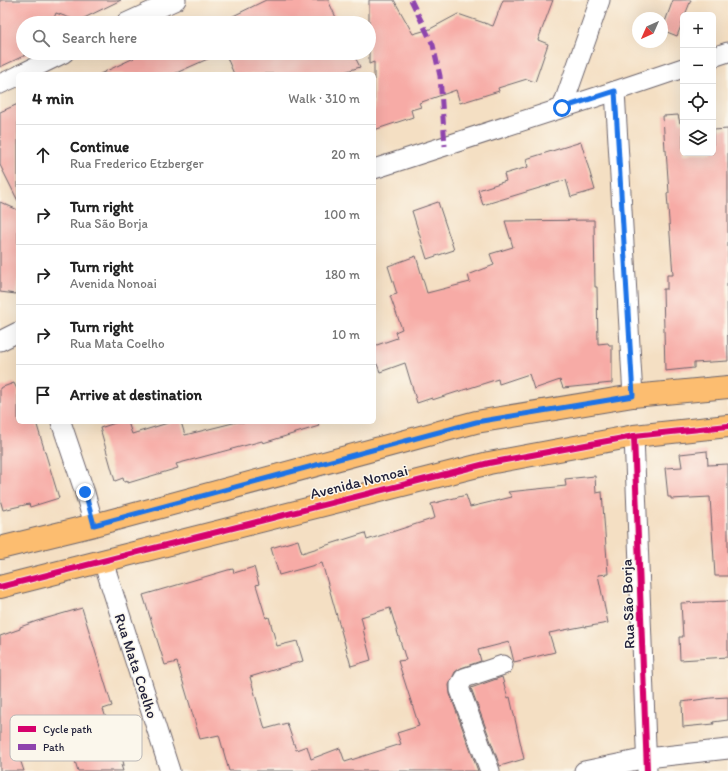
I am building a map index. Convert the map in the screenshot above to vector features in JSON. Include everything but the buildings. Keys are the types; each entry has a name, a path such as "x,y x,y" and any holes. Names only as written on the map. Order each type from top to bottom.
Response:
{"main road":[{"name":"Avenida Nonoai","path":"0,548 94,525 476,422 633,396 728,387"},
{"name":"Avenida Nonoai","path":"0,587 489,462 634,436 728,426"}],"street":[{"path":"562,108 600,0"},
{"path":"140,16 169,1"},
{"path":"716,56 728,52"},
{"path":"25,72 50,60"},
{"path":"376,168 680,69"},
{"path":"0,84 16,77"},
{"path":"615,91 633,396"},
{"path":"0,341 16,333"},
{"path":"62,424 85,492 94,525"},
{"name":"Rua São Borja","path":"634,436 647,764"},
{"name":"Rua Mata Coelho","path":"103,561 170,771"},
{"path":"490,771 460,690 460,685 464,678 503,665"},
{"path":"584,771 647,764 728,749"}],"marked path":[{"path":"411,0 433,45 440,76 445,146"}],"cycle path":[{"path":"0,587 489,463 634,436 728,426"},
{"path":"634,436 647,771"}],"route":[{"path":"85,492 94,525 476,422 633,396 615,91 562,108"}]}
